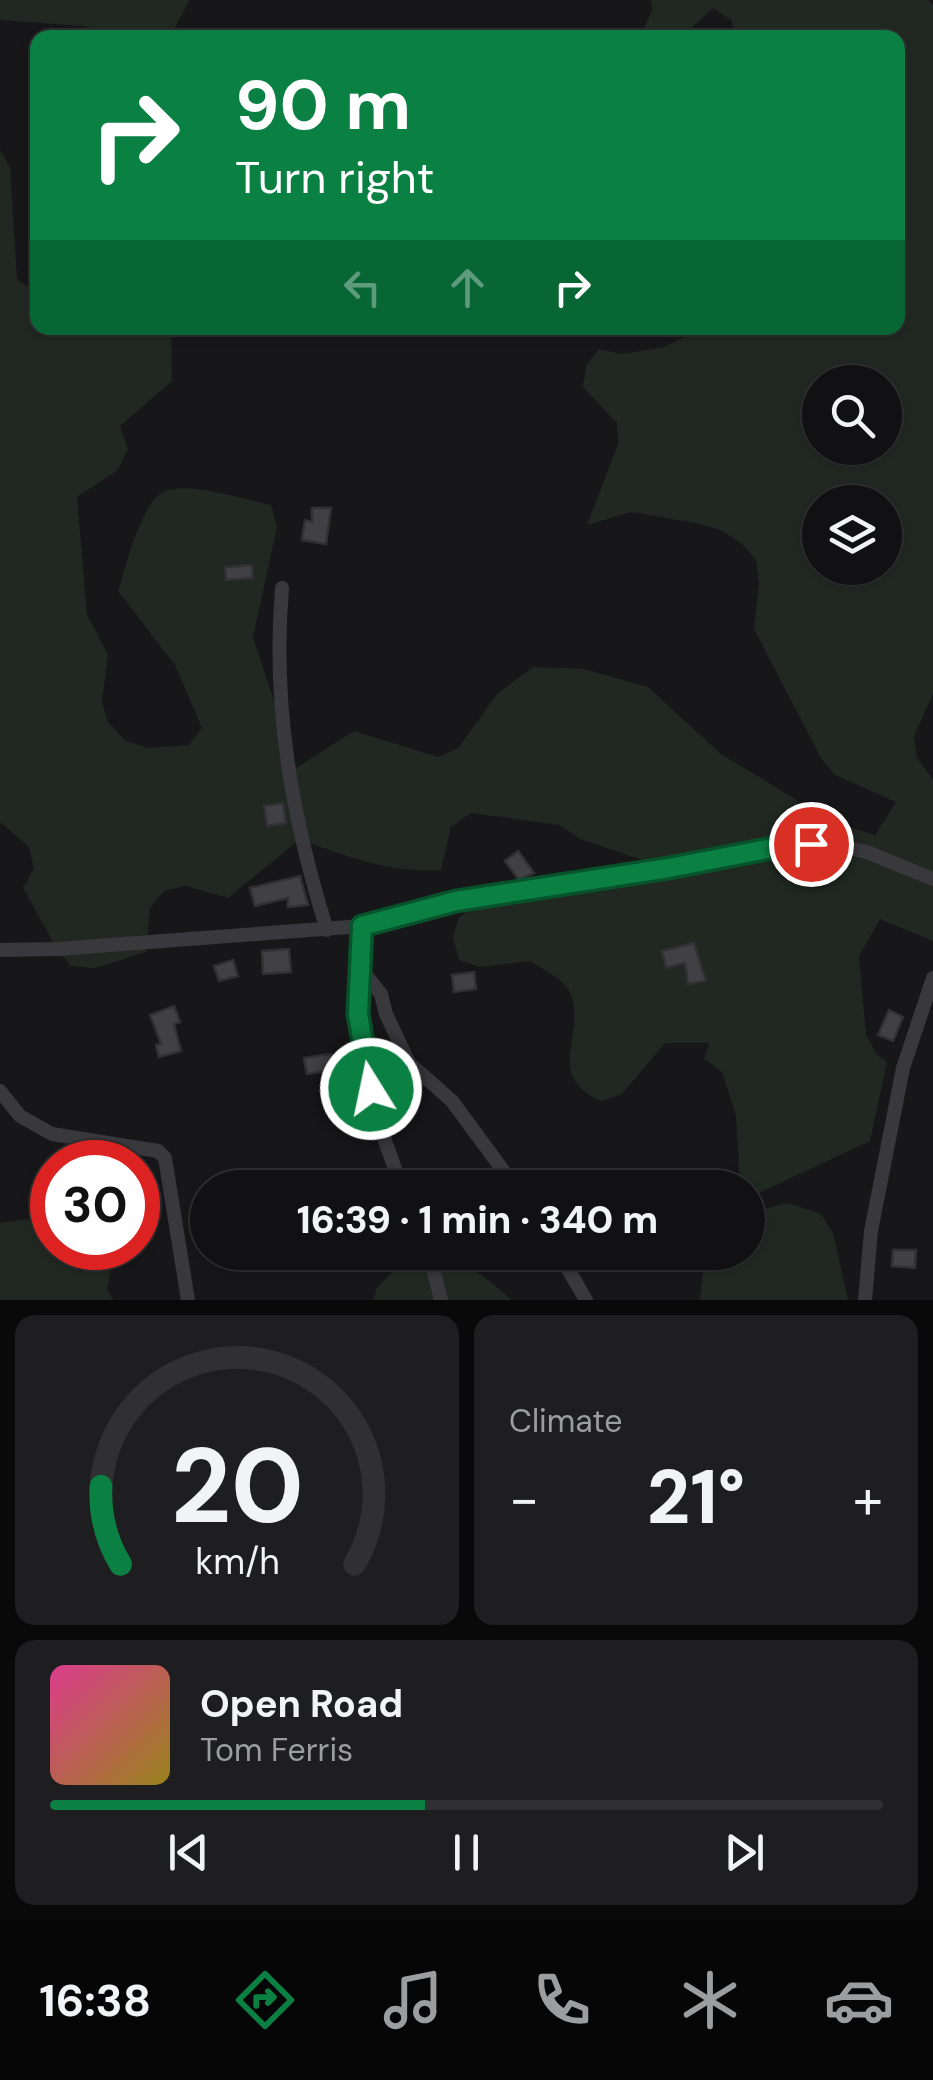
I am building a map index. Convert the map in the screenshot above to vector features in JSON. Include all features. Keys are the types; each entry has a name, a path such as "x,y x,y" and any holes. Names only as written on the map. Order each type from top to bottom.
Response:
{"street":[{"path":"282,588 278,675 282,734 310,874 327,930"},
{"path":"0,950 362,926 456,901 788,845 831,844 867,852 933,879"},
{"path":"362,926 358,1014 376,1116 396,1170"},
{"path":"361,969 382,994 386,1014 409,1063 452,1101 503,1170"},
{"path":"866,1300 871,1230 903,1068 933,978"},
{"path":"0,1091 20,1116 52,1134 158,1151 166,1158 188,1300"},
{"path":"433,1270 440,1300"},
{"path":"568,1270 586,1300"}],"shaded area":[{"path":"0,0 190,0 173,30 99,30 0,20"},
{"path":"651,0 928,0 933,5 933,694 914,736 917,758 933,780 933,941 880,919 859,956 866,1035 877,1055 887,1062 870,1141 765,1190 765,1170 739,1170 736,1115 722,1072 704,1059 709,1043 665,1043 622,1094 601,1101 573,1078 570,1051 574,1005 565,985 530,961 481,967 459,960 453,938 459,917 479,904 649,878 645,861 580,839 559,825 471,813 451,827 441,870 387,866 300,839 228,898 186,886 164,891 150,908 146,952 96,968 71,966 57,949 23,888 34,868 29,847 0,822 0,150 10,167 17,279 30,288 30,335 171,335 172,381 120,426 128,449 118,470 77,497 87,615 108,654 102,702 108,722 125,740 147,748 189,745 202,728 175,665 118,591 135,537 155,498 163,492 186,488 271,505 277,527 253,637 296,768 354,731 438,757 458,748 497,694 533,667 584,669 648,687 721,754 833,822 875,835 896,802 835,775 821,758 754,629 759,582 756,560 742,544 723,531 701,524 631,512 587,525 618,444 617,423 583,387 586,366 599,349 622,354 664,347 689,335 905,335 905,30 734,30 731,20 713,8 689,30 643,30 652,10"},
{"path":"787,1203 821,1214 833,1233 848,1300 700,1300 703,1270 765,1270 765,1209"},
{"path":"30,1219 30,1270 111,1270 107,1289 113,1300 0,1300 0,1223"},
{"path":"394,1270 473,1270 512,1300 374,1300 376,1289"}],"building":[{"path":"312,508 331,508 326,544 302,540 305,520 312,522"},
{"path":"252,565 253,578 226,580 225,567"},
{"path":"283,803 286,823 267,826 264,806"},
{"path":"518,851 534,873 519,880 505,861"},
{"path":"300,876 308,905 288,907 288,898 255,906 250,888"},
{"path":"694,943 706,981 688,984 685,963 666,968 662,951"},
{"path":"289,949 291,972 263,974 262,951"},
{"path":"233,960 238,976 219,981 214,966"},
{"path":"474,972 476,989 454,992 452,975"},
{"path":"174,1006 180,1022 174,1024 181,1051 159,1057 156,1045 161,1044 150,1015"},
{"path":"889,1010 903,1017 893,1041 878,1035"},
{"path":"331,1054 334,1070 307,1074 304,1058"},
{"path":"893,1250 916,1250 915,1268 892,1266"}],"route":[{"path":"371,1089 358,1014 362,926 456,901 811,844"}]}
